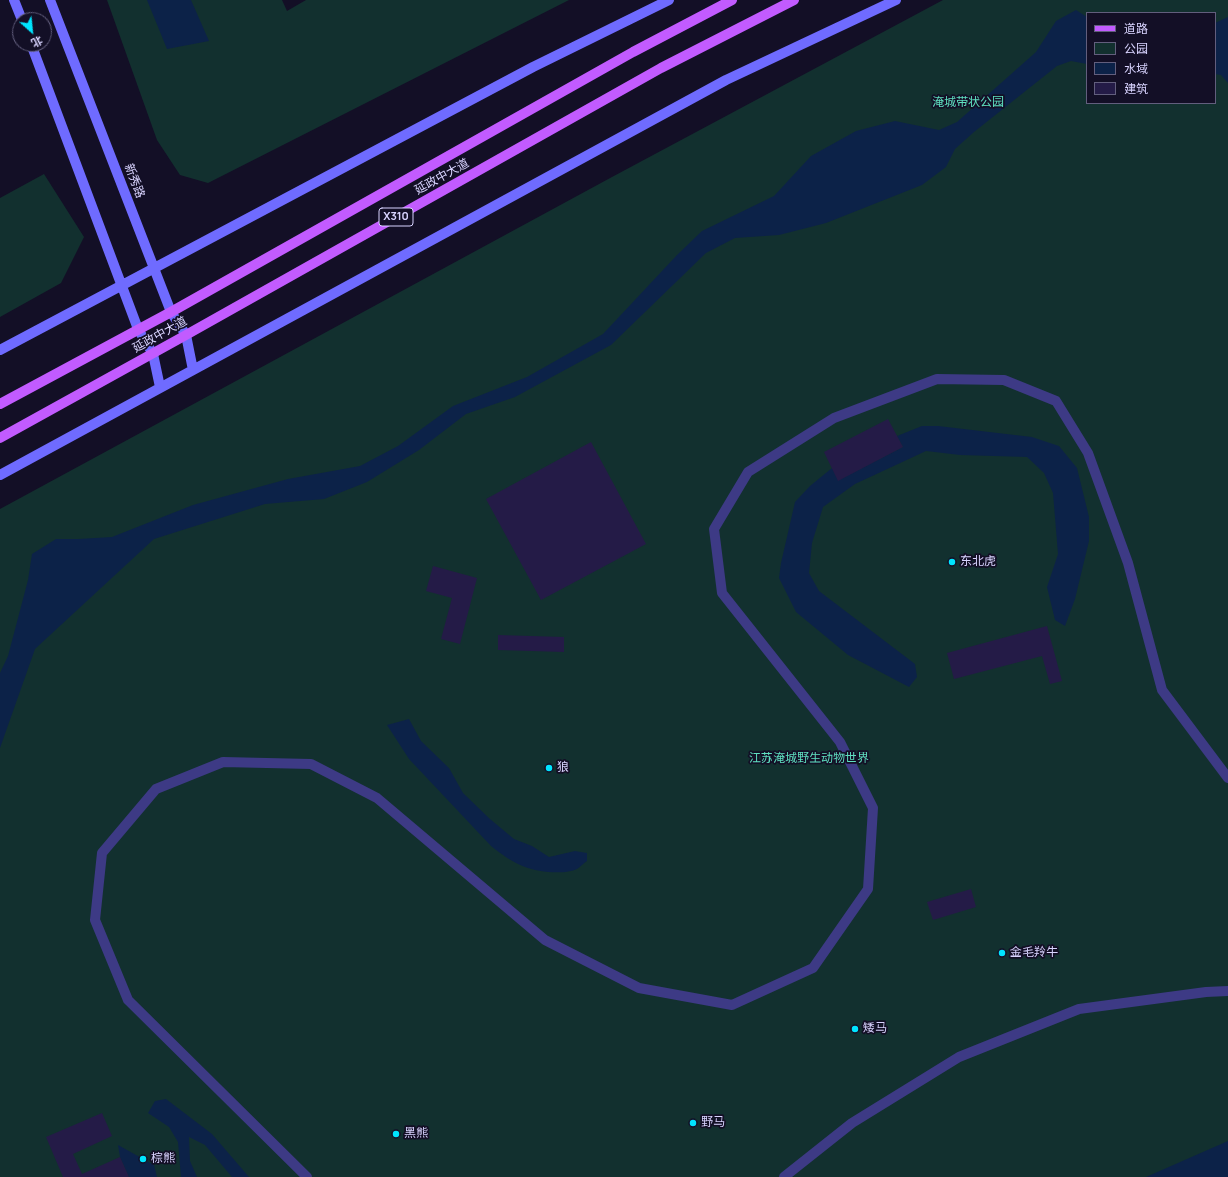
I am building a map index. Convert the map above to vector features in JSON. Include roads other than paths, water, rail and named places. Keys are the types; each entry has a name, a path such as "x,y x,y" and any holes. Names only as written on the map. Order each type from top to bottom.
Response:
{"main road":[{"name":"延政中大道","path":"0,404 171,312 633,52 732,0"},
{"name":"延政中大道","path":"0,438 153,354 661,68 794,0"}],"street":[{"path":"14,0 19,12"},
{"name":"新秀路","path":"50,0 171,312 186,335 194,370"},
{"path":"0,350 533,67 670,0"},
{"path":"0,475 726,80 896,0"},
{"path":"34,52 138,329 153,354 160,387"}],"lane":[{"path":"307,1177 128,1000 95,920 102,853 156,788 223,762 311,764 377,798 545,940 639,988 732,1005 813,968 868,889 873,808 840,742 722,592 714,530 748,472 834,418 937,379 1004,380 1056,401 1088,453 1128,563 1162,690 1228,778"},
{"path":"784,1177 852,1123 959,1057 1079,1009 1206,992 1228,991"}],"water":[{"path":"147,0 191,0 209,41 167,49"},
{"path":"1076,10 1086,16 1086,64 1071,61 1057,66 974,132 955,149 946,167 922,185 826,223 779,235 735,238 706,253 611,345 515,397 466,414 419,450 367,482 324,499 265,504 154,539 35,649 0,748 0,673 8,656 28,580 32,554 56,539 112,537 193,505 288,479 360,466 398,446 453,406 527,377 603,334 677,255 702,231 774,196 811,156 856,131 895,121 939,130 957,122 1036,52 1056,21"},
{"path":"1228,17 1228,83 1221,75 1216,74 1216,23"},
{"path":"922,426 938,426 1032,437 1059,446 1077,468 1089,517 1089,541 1075,599 1065,626 1055,620 1047,587 1058,554 1053,493 1044,473 1027,457 960,455 926,451 855,484 823,507 812,543 809,573 819,591 915,664 917,677 909,687 848,655 796,612 779,578 795,502 810,486 832,468 839,480 903,447 897,436"},
{"path":"409,719 421,741 449,768 463,793 490,819 514,839 532,846 549,857 575,851 587,853 587,861 577,869 566,872 530,869 507,858 491,846 409,759 387,725"},
{"path":"166,1099 212,1134 249,1177 232,1177 205,1145 189,1137 190,1161 197,1177 181,1177 178,1142 169,1127 148,1113 155,1101"},
{"path":"1228,1141 1228,1177 1146,1177"},
{"path":"118,1145 154,1165 157,1177 129,1177 120,1157"}],"place":[{"name":"东北虎","path":"952,562"},
{"name":"狼","path":"549,768"},
{"name":"金毛羚牛","path":"1002,953"},
{"name":"矮马","path":"855,1029"},
{"name":"野马","path":"693,1123"},
{"name":"黑熊","path":"396,1134"},
{"name":"棕熊","path":"143,1159"}],"park label":[{"name":"淹城带状公园","path":"968,103"},
{"name":"江苏淹城野生动物世界","path":"809,759"}]}
